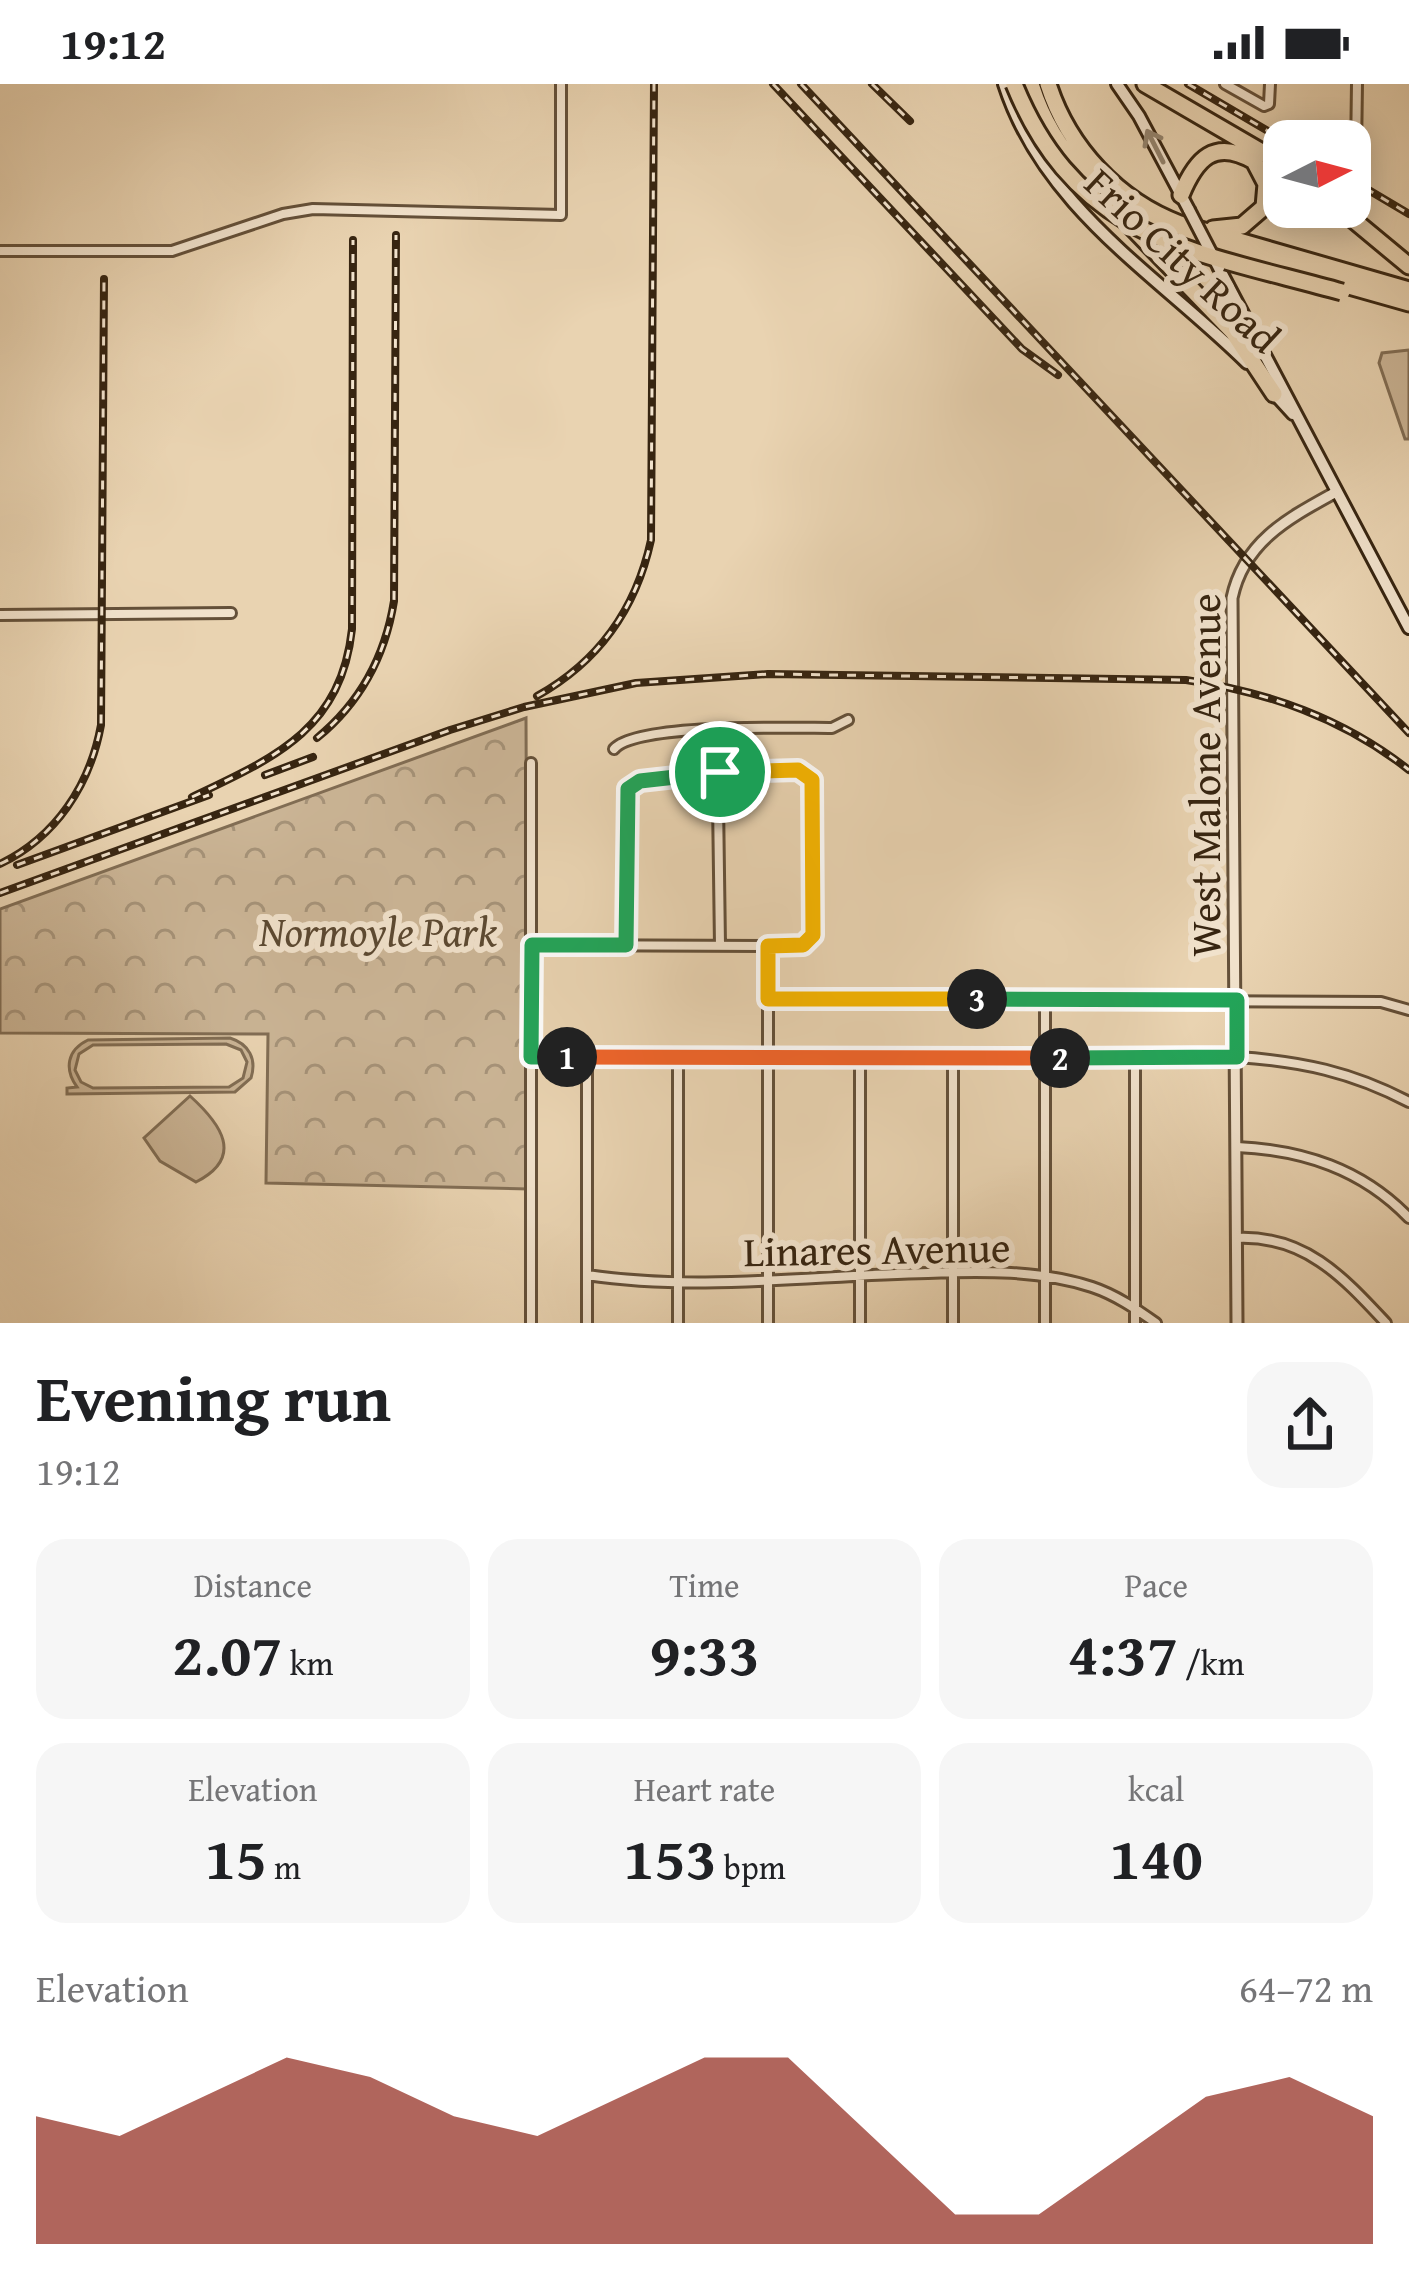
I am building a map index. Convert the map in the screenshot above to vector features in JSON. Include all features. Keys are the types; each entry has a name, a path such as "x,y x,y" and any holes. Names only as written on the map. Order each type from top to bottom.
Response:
{"highway":[{"path":"1014,84 1050,155 1082,190 1120,220 1181,247 1409,307"},
{"path":"1031,84 1052,134 1080,172 1233,332 1274,394"},
{"path":"1048,84 1063,120 1093,162 1139,203 1185,210 1409,290"},
{"path":"1145,84 1263,153"},
{"path":"1225,152 1254,161 1266,184 1264,207 1242,226 1225,230 1185,210 1196,164 1210,154 1225,152"},
{"path":"1100,192 1169,235 1409,307"},
{"path":"1363,228 1409,266"}],"main road":[{"name":"Frio City Road","path":"1004,84 1030,146 1063,194 1239,355 1293,414"},
{"name":"Frio City Road","path":"1118,84 1409,628"}],"street":[{"path":"4,249 172,251 262,220 313,209 561,214 561,84"},
{"path":"1225,84 1264,106 1269,104 1270,84"},
{"path":"1356,120 1357,84"},
{"name":"West Malone Avenue","path":"1237,1323 1232,598 1243,566 1265,537 1336,492"},
{"path":"0,615 231,614"},
{"path":"614,749 626,740 717,729 832,728 848,720"},
{"path":"717,729 720,945"},
{"path":"531,764 531,1323"},
{"path":"532,945 768,946 807,943 813,935 813,785 805,772 720,772 635,782 626,794 626,945"},
{"path":"768,946 768,1323"},
{"path":"768,999 1381,1002 1409,1010"},
{"path":"1045,1323 1046,999"},
{"path":"531,1057 1237,1057 1314,1064 1347,1073 1409,1102"},
{"path":"587,1057 587,1323"},
{"path":"678,1057 678,1323"},
{"path":"860,1057 860,1323"},
{"path":"952,1058 952,1323"},
{"path":"1135,1058 1136,1323"},
{"path":"1237,1147 1291,1152 1335,1166 1376,1188 1409,1218"},
{"path":"1237,1238 1280,1241 1318,1257 1386,1323"},
{"name":"Linares Avenue","path":"587,1275 678,1282 952,1272 1045,1277 1094,1288 1156,1323"}],"green space":[{"path":"1409,350 1409,439 1405,439 1379,363 1382,353"},
{"name":"Normoyle Park","path":"526,718 528,1189 266,1183 268,1034 0,1033 0,909"},
{"path":"230,1038 247,1048 253,1071 235,1092 67,1094 67,1088 77,1087 69,1067 72,1055 88,1040","holes":["226,1044 241,1050 247,1062 243,1078 229,1087 93,1088 81,1082 75,1070 79,1054 93,1045"]},
{"path":"190,1096 218,1129 224,1151 211,1172 196,1182 160,1161 144,1138"}],"railway":[{"path":"537,696 578,667 611,631 635,589 651,540 654,84"},
{"path":"773,84 1022,349 1058,375"},
{"path":"801,84 1409,733"},
{"path":"872,84 910,121"},
{"path":"1188,84 1263,128"},
{"path":"1371,191 1409,214"},
{"path":"317,738 369,677 394,601 396,235"},
{"path":"192,797 299,736 334,692 345,664 352,629 353,240"},
{"path":"0,864 38,839 67,807 88,768 101,725 104,279"},
{"path":"0,893 450,730 524,707 636,683 768,674 1186,680 1303,710 1358,736 1409,770"},
{"path":"265,775 313,757"},
{"path":"17,865 209,795"}],"route":[{"path":"798,770 812,780 813,935 803,945 768,946 768,999 1237,1000 1237,1057 531,1057 532,945 626,945 628,789 640,781 720,772 798,770"}]}
